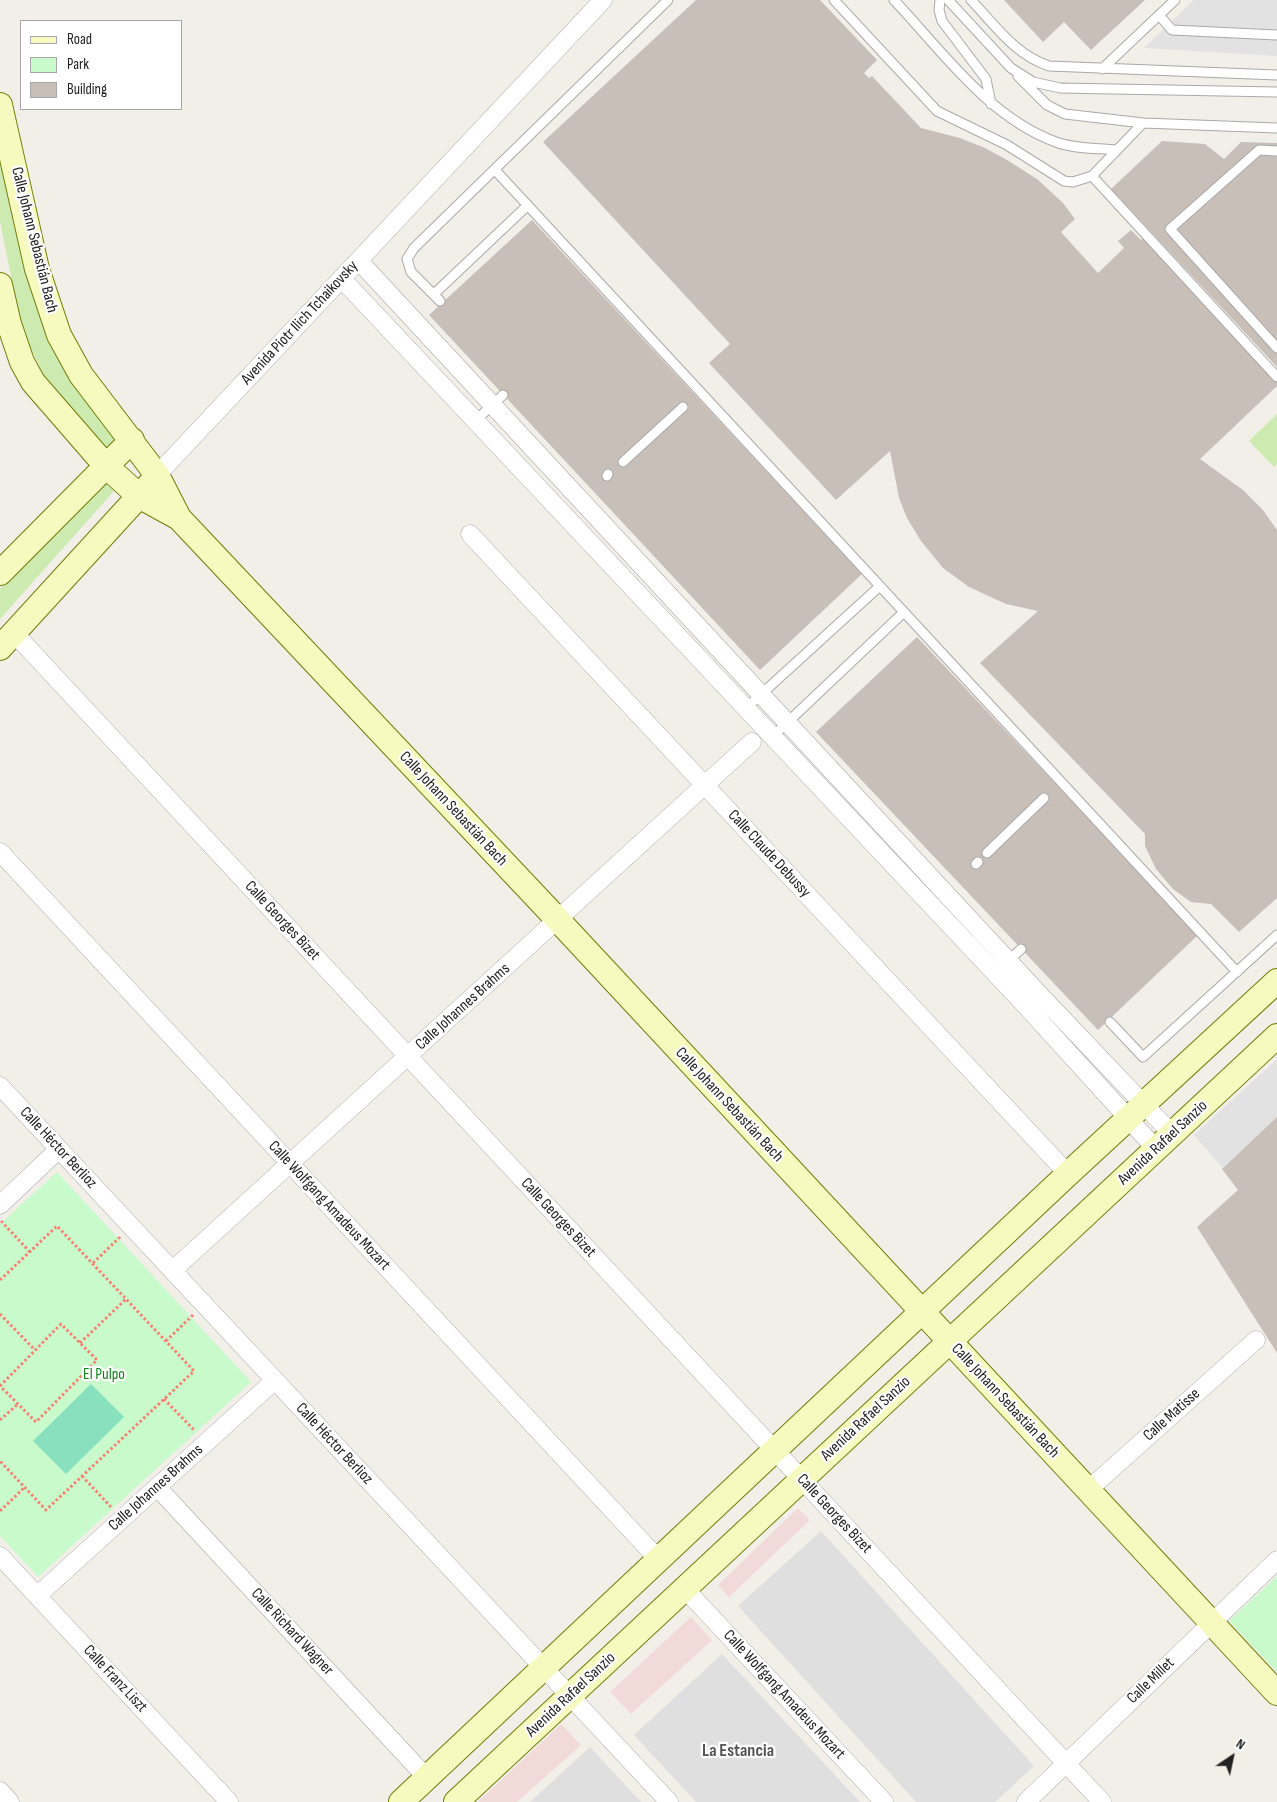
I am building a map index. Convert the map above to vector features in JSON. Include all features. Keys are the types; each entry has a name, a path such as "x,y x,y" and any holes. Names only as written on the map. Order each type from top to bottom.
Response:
{"street":[{"name":"Avenida Piotr Ilich Tchaikovsky","path":"7,641 157,475 603,0"},
{"name":"Calle Johann Sebastián Bach","path":"0,105 37,269 59,335 81,375 157,475 180,518 558,920 1277,1693"},
{"path":"359,262 498,400 788,722 1015,955 1136,1111"},
{"path":"342,279 771,738 1055,1038 1136,1111 1164,1141"},
{"name":"Calle Johann Sebastián Bach","path":"0,285 8,324 22,362 47,400 106,466 140,496 180,518"},
{"path":"0,340 22,362"},
{"path":"0,573 132,440"},
{"name":"Calle Claude Debussy","path":"470,534 1068,1174"},
{"name":"Calle Georges Bizet","path":"7,641 409,1057 1102,1802"},
{"name":"Calle Johannes Brahms","path":"173,1270 409,1057 752,742"},
{"name":"Calle Wolfgang Amadeus Mozart","path":"0,852 659,1560"},
{"path":"401,1802 1068,1174 1277,981"},
{"path":"1055,1038 1070,1026"},
{"name":"Avenida Rafael Sanzio","path":"456,1802 1277,1036"},
{"name":"Calle Héctor Berlioz","path":"0,1086 669,1802"},
{"path":"0,1205 59,1149"},
{"name":"Calle Matisse","path":"1088,1490 1256,1340"},
{"name":"Calle Johannes Brahms","path":"37,1596 274,1381"},
{"name":"Calle Richard Wagner","path":"157,1487 427,1778"},
{"name":"Calle Franz Liszt","path":"0,1556 229,1802"},
{"name":"Calle Millet","path":"1026,1802 1277,1560"},
{"name":"Calle Wolfgang Amadeus Mozart","path":"685,1588 884,1802"},
{"path":"0,1791 10,1802"}],"lane":[{"path":"528,206 437,298 411,272 407,260 414,248 668,0"},
{"path":"834,0 937,111 1007,145 1064,181 1073,182 1092,176 1143,123"},
{"path":"894,0 991,104 1019,123 1057,142 1116,150"},
{"path":"940,0 938,10 942,21 986,79 991,104"},
{"path":"948,0 1011,68 1026,87 1040,99 1064,114 1143,123 1277,128"},
{"path":"971,0 1019,51 1031,60 1049,66 1277,75"},
{"path":"1102,69 1175,0"},
{"path":"1159,15 1172,30 1277,35"},
{"path":"1011,68 1033,82 1060,88 1277,92"},
{"path":"1277,151 1259,150 1170,229 1277,348"},
{"path":"495,170 1237,972"},
{"path":"1092,176 1277,377"},
{"path":"475,421 498,400"},
{"path":"623,462 683,407"},
{"path":"745,709 880,586"},
{"path":"771,738 904,612"},
{"path":"987,853 1044,798"},
{"path":"1110,1022 1143,1057 1277,935"},
{"path":"995,974 1015,955"}],"path":[{"path":"0,1219 30,1252"},
{"path":"0,1280 57,1226 194,1371 46,1510 0,1461"},
{"path":"93,1263 132,1226"},
{"path":"80,1343 126,1299"},
{"path":"166,1341 205,1305"},
{"path":"0,1314 35,1350"},
{"path":"61,1324 80,1343 97,1360 36,1422 0,1386 61,1324"},
{"path":"164,1399 206,1443"},
{"path":"0,1420 18,1404"},
{"path":"82,1476 122,1519"},
{"path":"0,1511 25,1487"}],"shaded area":[{"path":"1194,0 1277,0 1277,56 1144,48"},
{"path":"1277,1059 1277,1117 1223,1168 1194,1135"},
{"path":"798,1508 810,1520 729,1597 718,1585"},
{"path":"821,1531 1034,1766 995,1802 916,1802 738,1606"},
{"path":"691,1617 712,1640 631,1714 610,1692"},
{"path":"722,1654 860,1802 696,1802 634,1735"},
{"path":"561,1724 581,1745 517,1802 478,1802"},
{"path":"590,1747 641,1802 530,1802"}],"green space":[{"path":"0,150 31,280 123,437 107,454 48,384 21,328 0,221"},
{"path":"1277,414 1277,464 1274,467 1249,441"},
{"path":"105,483 114,491 0,619 0,589"},
{"name":"El Pulpo","path":"57,1172 251,1382 38,1577 0,1536 0,1224"},
{"path":"91,1384 124,1417 66,1474 33,1441"},
{"path":"1277,1576 1277,1672 1229,1621"}],"building":[{"path":"696,0 820,0 877,60 864,73 869,78 872,76 921,128 960,138 985,148 1037,179 1063,203 1075,219 1061,232 1098,273 1124,248 1118,241 1131,230 1141,240 1143,238 1277,381 1277,386 1200,459 1243,490 1263,510 1277,530 1277,898 1239,932 1211,904 1191,902 1173,889 1156,869 1145,846 1145,834 980,663 1038,611 1006,604 969,587 943,568 921,541 907,518 899,498 890,451 836,500 709,363 730,344 543,142"},
{"path":"1004,0 1145,0 1091,50 1064,22 1043,42"},
{"path":"1162,141 1205,144 1224,159 1241,142 1277,143 1277,367 1111,189"},
{"path":"532,220 862,574 760,670 429,315"},
{"path":"917,637 1198,935 1098,1030 816,732"},
{"path":"1277,1117 1277,1353 1197,1227 1238,1190 1222,1169"}],"district":[{"name":"La Estancia","path":"738,1751"}]}
